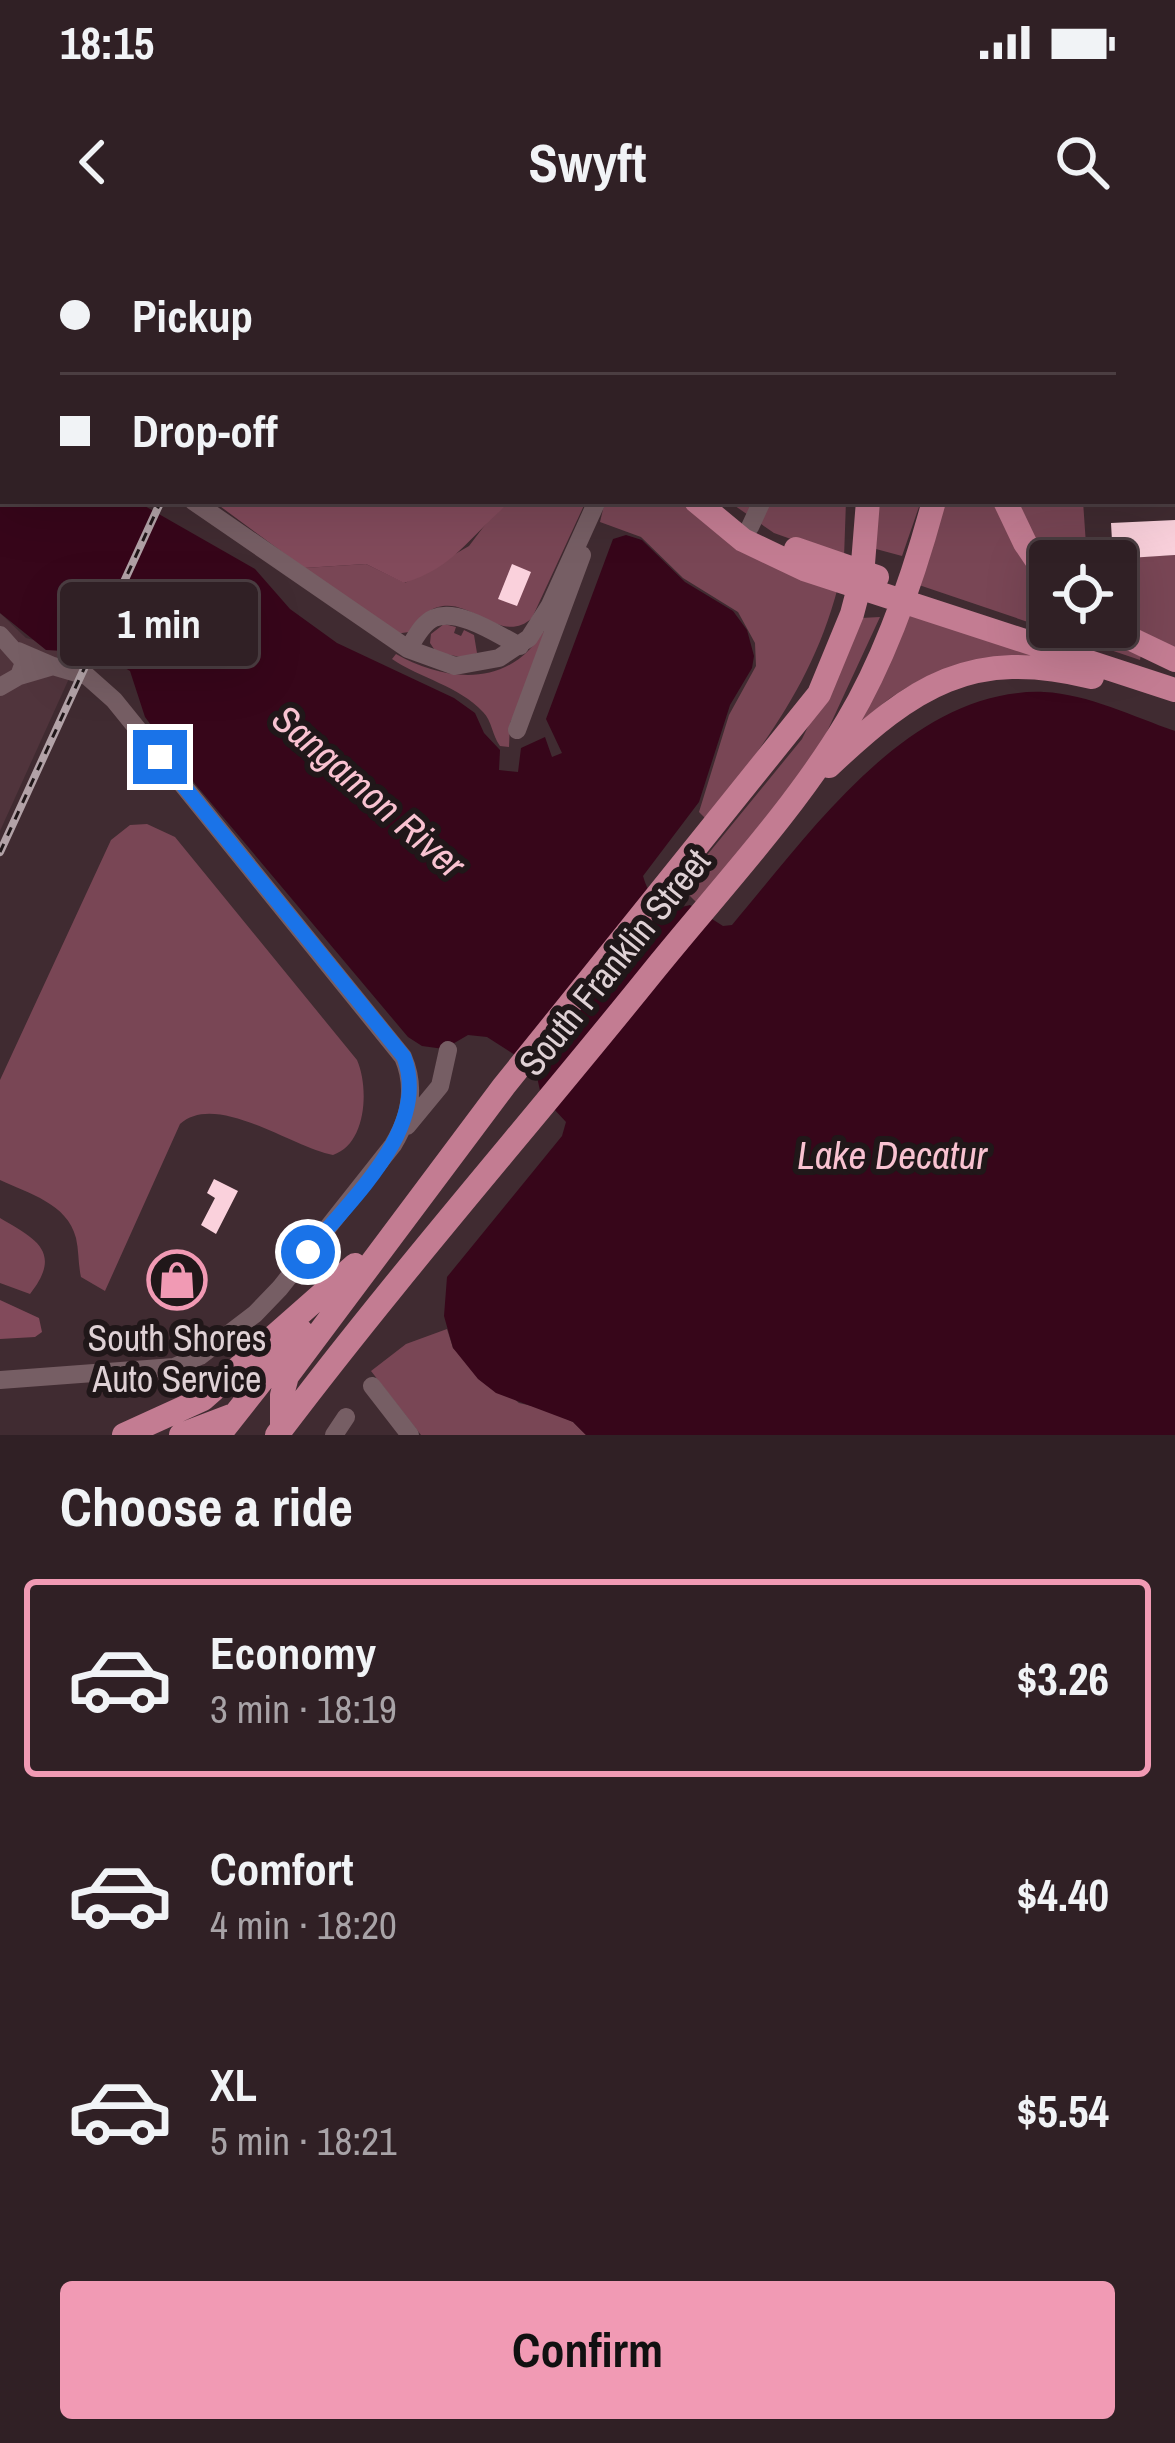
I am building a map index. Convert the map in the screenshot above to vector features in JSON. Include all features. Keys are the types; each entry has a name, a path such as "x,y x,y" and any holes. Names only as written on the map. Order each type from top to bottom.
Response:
{"main road":[{"path":"700,504 743,540 804,569 1175,690"},
{"path":"722,504 750,527 802,551 1175,677"},
{"path":"286,1433 282,1395 287,1376 504,1086 819,694 852,614 868,504"},
{"name":"South Franklin Street","path":"286,1433 316,1379 788,805 850,718 892,626 933,504"},
{"path":"1006,504 1029,550"},
{"path":"1137,642 1175,660"},
{"path":"788,805 899,704 964,674 1011,668 1070,672 1175,701"},
{"path":"226,1425 352,1268 440,1170"},
{"path":"124,1435 203,1399 352,1268"},
{"path":"181,1435 226,1425 316,1379"}],"street":[{"path":"197,504 408,649 435,662 466,666 520,646 542,620 596,504"},
{"path":"750,527 761,504"},
{"path":"518,730 583,562 579,544"},
{"path":"408,649 426,623 447,616 476,624 520,646"},
{"path":"0,635 18,651 87,676 114,700 404,1057 411,1091 397,1139"},
{"path":"18,651 24,662 19,676"},
{"path":"0,687 53,666"},
{"path":"0,1380 174,1367 207,1352 255,1314 397,1139 440,1085 448,1050"},
{"path":"372,1386 410,1435"}],"shaded area":[{"path":"217,504 508,504 438,568 404,583 366,564 304,568"},
{"path":"508,504 585,504 532,618 517,626 503,626 458,607 442,606 426,613 409,632 395,634 304,568 366,564 405,583 469,546 491,517"},
{"path":"604,504 686,504 838,587 801,682 767,738 706,819 699,812 729,715 756,666 755,643 738,612 683,578 641,537 600,522"},
{"path":"732,504 846,504 844,558 774,533"},
{"path":"877,504 920,504 902,556 876,549"},
{"path":"938,504 995,504 1029,567 1029,622 916,584"},
{"path":"1012,504 1083,504 1086,540 1036,540"},
{"path":"1175,555 1175,653 1137,636 1137,557"},
{"path":"906,609 1083,666 984,666 930,676 877,708 849,735"},
{"path":"0,613 26,638 81,652 0,831"},
{"path":"880,617 825,736 803,771 697,903 681,887 802,739 861,618"},
{"path":"444,624 456,627 454,633 461,636 464,630 474,635 477,653 465,658 436,652 431,634"},
{"path":"556,624 510,723 509,747 500,746 486,716 473,703 392,659 396,654 446,673 481,674 514,662"},
{"path":"1105,648 1130,648 1141,654 1140,660"},
{"path":"147,824 175,837 357,1060 364,1099 353,1139 333,1155 233,1117 195,1116 180,1124 105,1291 81,1277 76,1238 64,1216 46,1201 0,1180 0,1080 111,840 130,825"},
{"path":"0,1218 34,1240 45,1257 40,1280 30,1294 0,1283"},
{"path":"0,1300 39,1318 42,1332 35,1337 0,1339"},
{"path":"447,1329 453,1348 519,1403 549,1410 586,1435 421,1435 371,1371 406,1344"}],"water":[{"name":"Lake Decatur","path":"0,504 141,504 255,569 290,609 337,643 454,698 475,713 484,733 500,750 499,770 518,772 521,748 545,737 552,757 562,753 546,719 613,539 626,535 642,540 685,582 733,611 747,630 754,656 730,705 699,802 643,876 660,903 690,905 723,926 732,925 867,772 907,739 950,713 995,697 1044,692 1094,702 1175,731 1175,1435 586,1435 573,1422 496,1393 453,1348 444,1316 447,1277 562,1136 566,1122 541,1095 535,1068 487,1037 468,1035 444,1049 422,1046 408,1037 196,785 145,717 130,671 82,652 46,650 0,613"}],"building":[{"path":"1175,520 1175,555 1137,557 1137,540 1112,540 1111,523"},
{"path":"512,564 531,572 517,606 498,599"},
{"path":"214,1179 238,1191 216,1234 201,1225 215,1198 207,1193"},
{"name":"South Shores Auto Service","path":"175,1250 202,1263 178,1310 152,1297"}],"railway":[{"path":"0,852 160,504"}],"place":[{"name":"South Shores Auto Service","path":"177,1280"}],"route":[{"path":"160,757 404,1057 410,1074 409,1103 397,1139 308,1252"}],"water label":[{"name":"Sangamon River","path":"369,791"}]}
